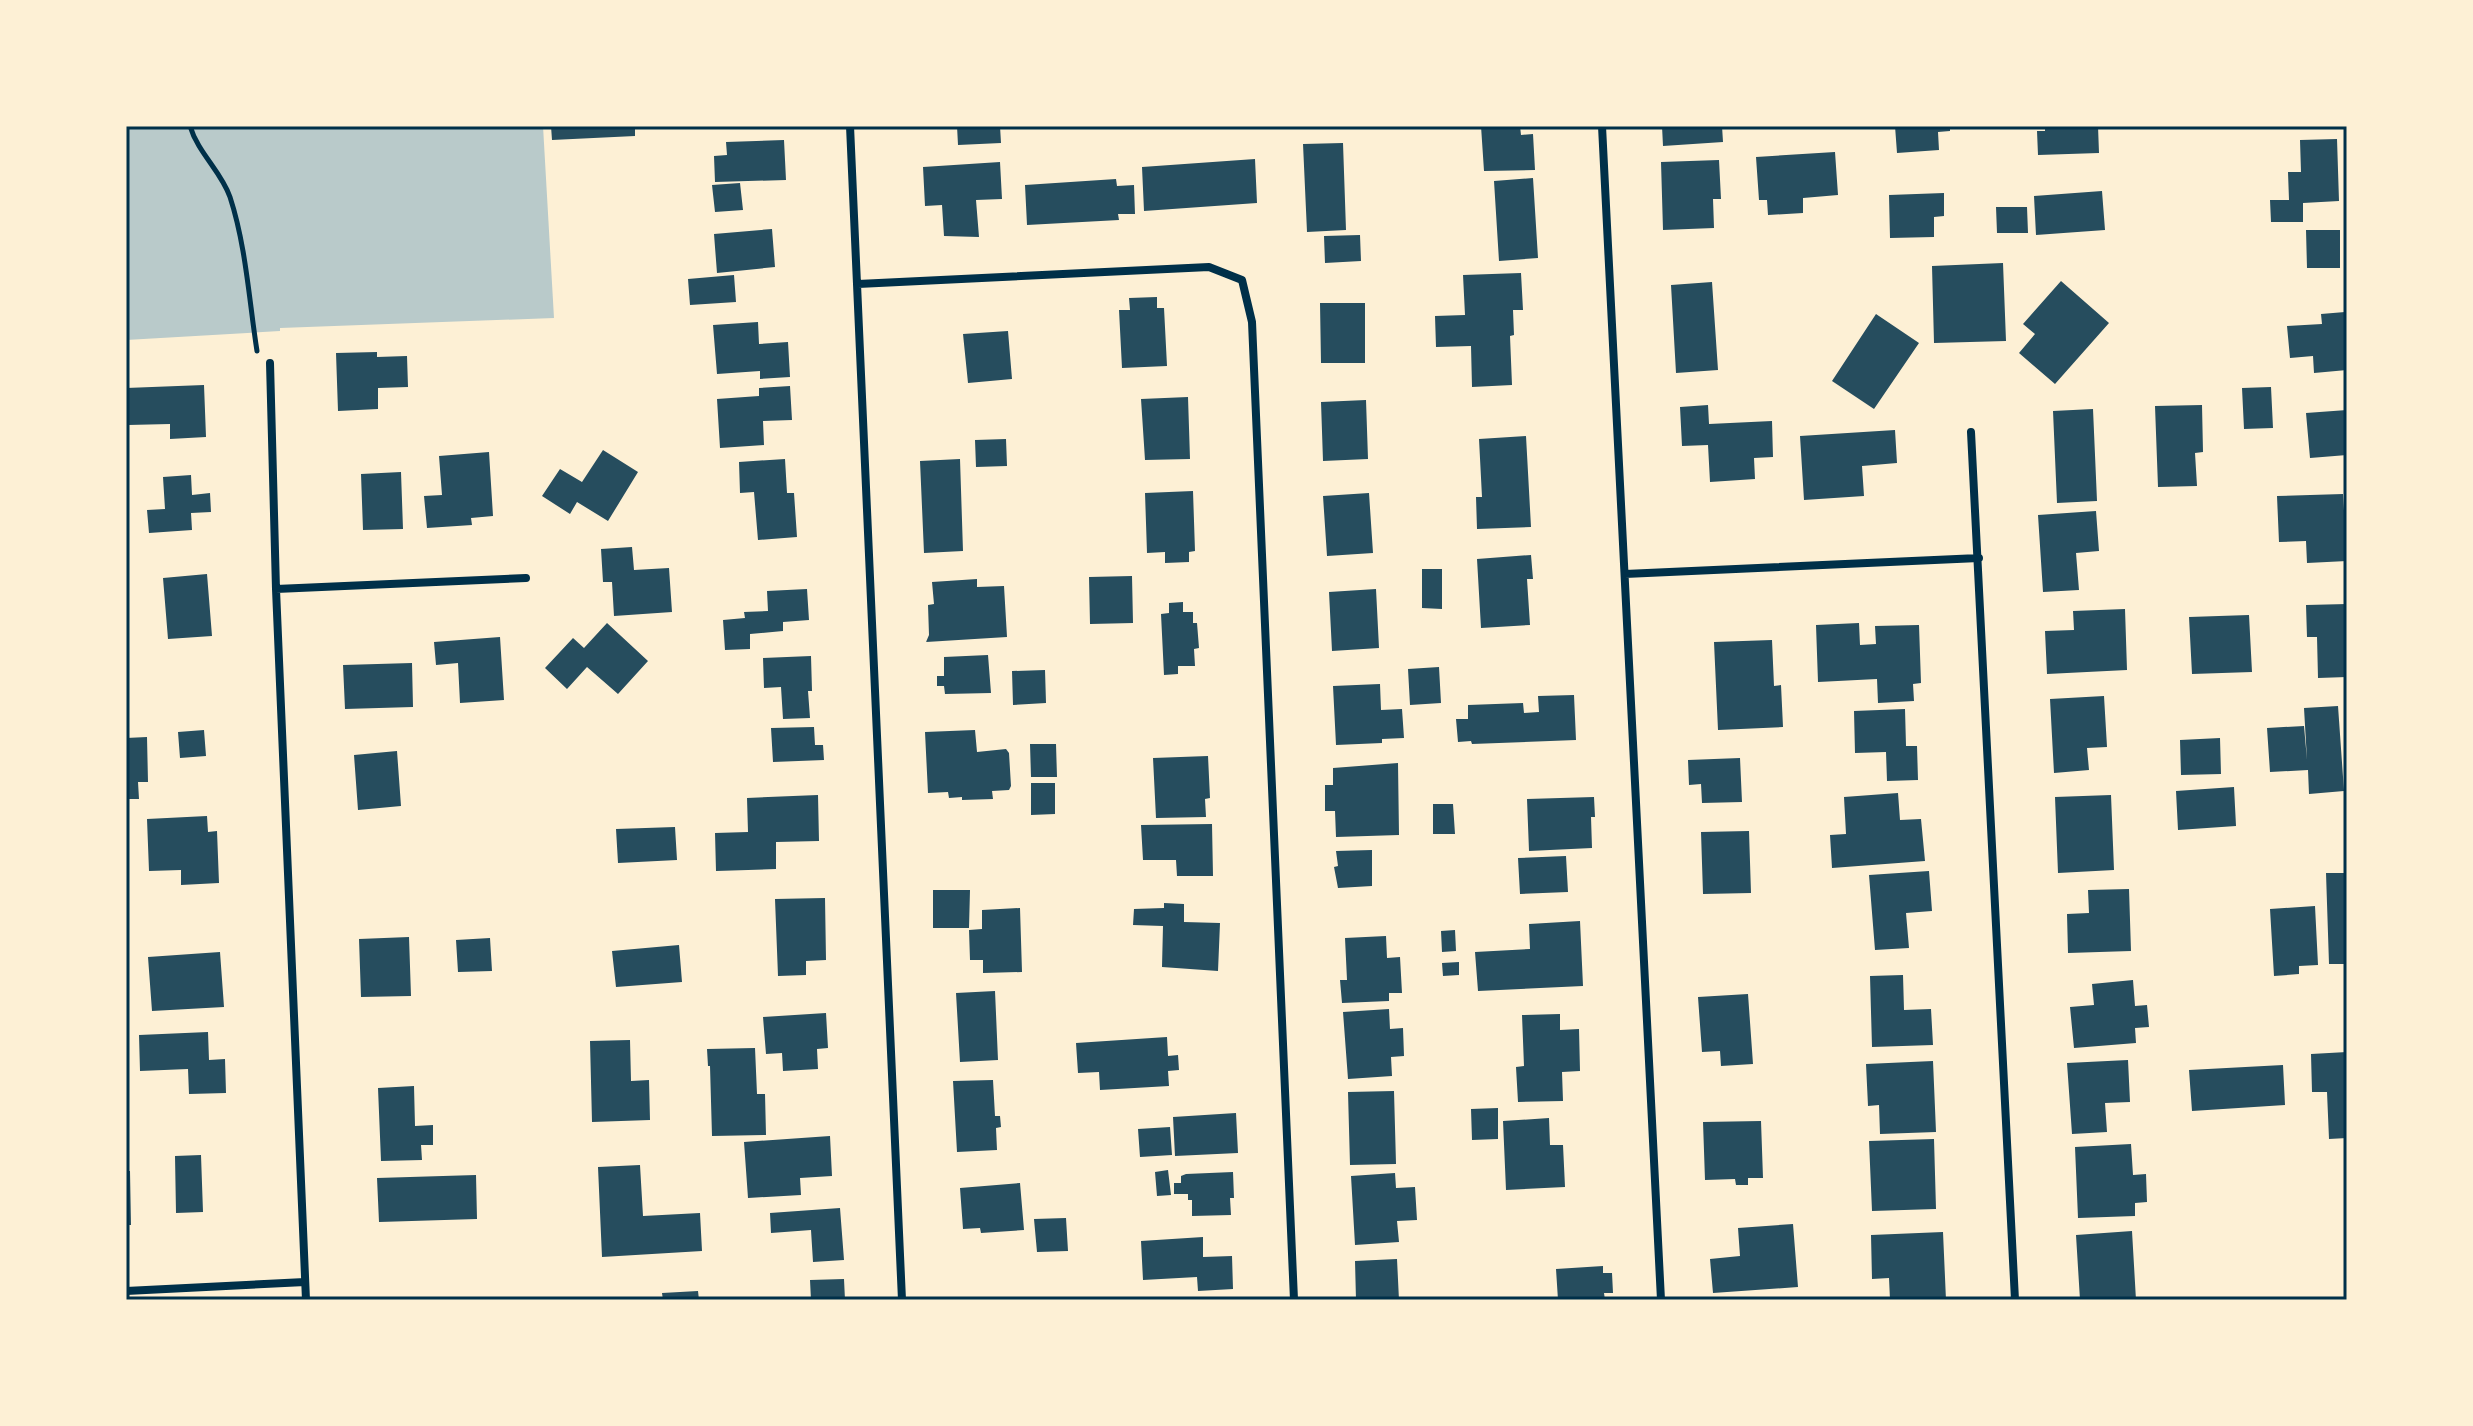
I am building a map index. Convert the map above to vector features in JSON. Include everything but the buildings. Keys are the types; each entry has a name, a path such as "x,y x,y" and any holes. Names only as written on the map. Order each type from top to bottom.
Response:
{"street":[{"path":"850,126 902,1300"},
{"path":"1602,126 1661,1300"},
{"path":"858,284 1209,267 1242,280 1252,322 1294,1300"},
{"path":"270,363 276,589 306,1300"},
{"path":"1971,432 2015,1300"},
{"path":"1625,574 1979,558"},
{"path":"276,589 526,578"},
{"path":"126,1291 305,1282"}],"path":[{"path":"190,126 198,147 226,186 230,198 241,240 259,364"}],"shaded area":[{"path":"126,126 543,126 554,318 280,328 280,331 126,340"}]}
